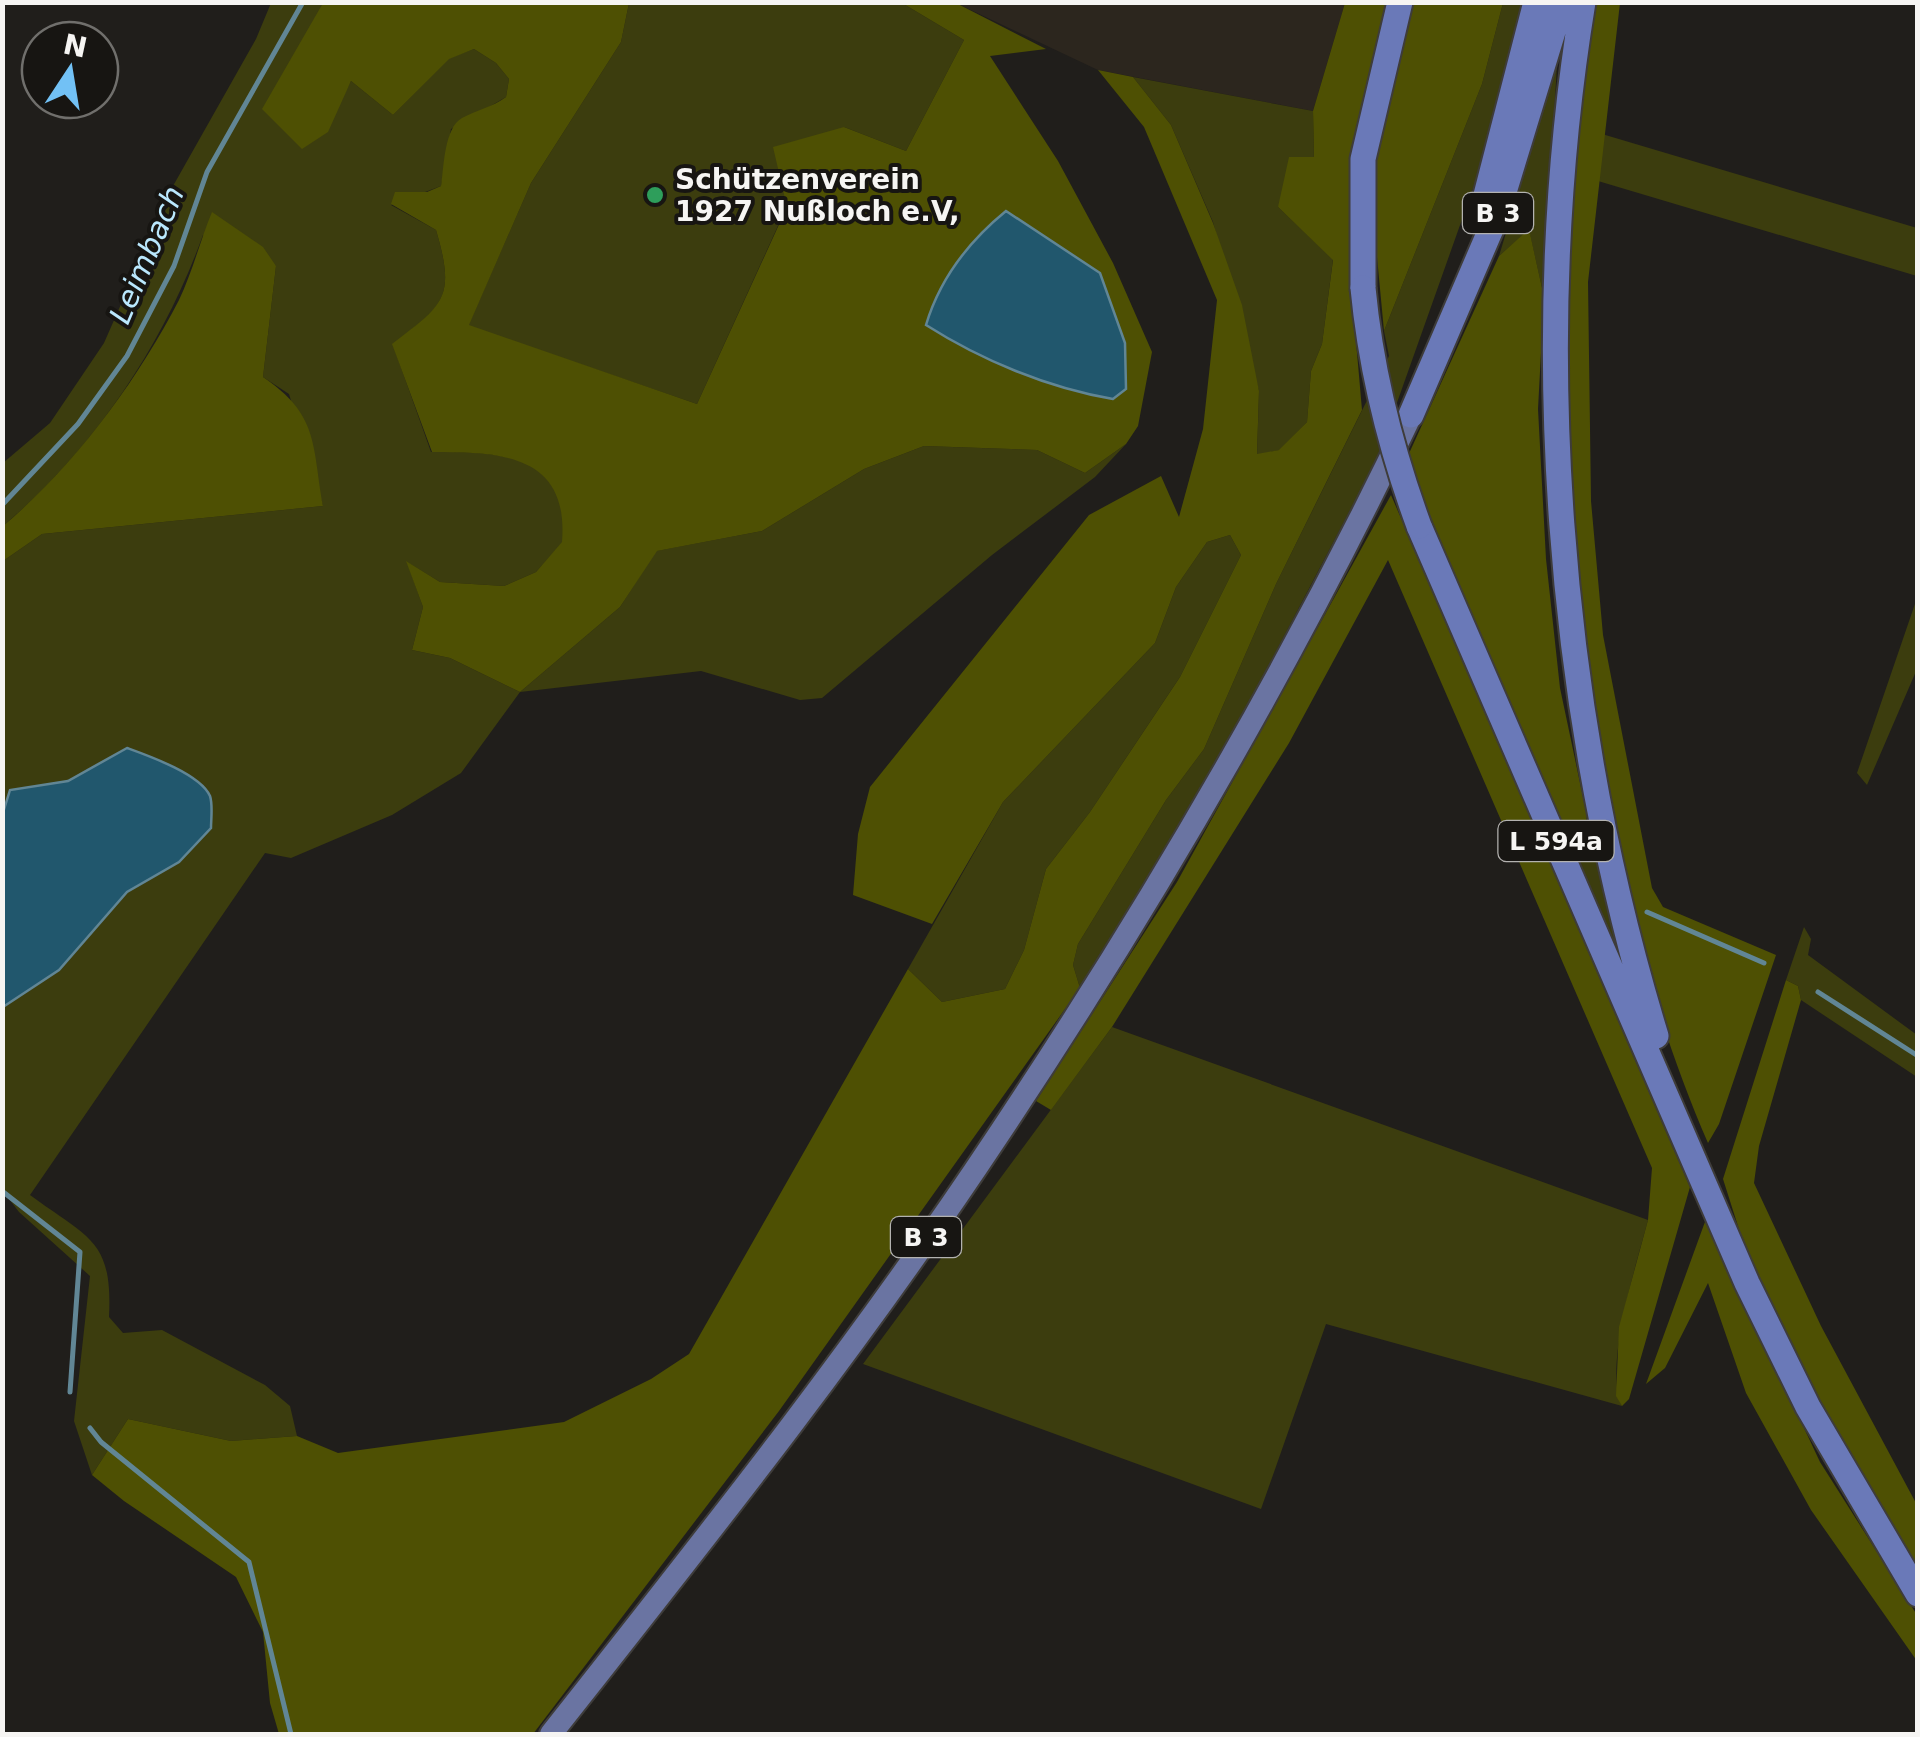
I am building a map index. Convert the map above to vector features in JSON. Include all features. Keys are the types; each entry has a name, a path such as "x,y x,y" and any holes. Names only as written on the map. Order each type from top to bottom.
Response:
{"highway":[{"name":"L 594a","path":"1400,2 1363,159 1363,288 1369,354 1388,442 1419,526 1747,1283 1808,1407 1918,1594"},
{"name":"B 3","path":"1410,415 1448,320 1502,143 1536,2"},
{"name":"B 3","path":"1410,415 1498,214 1562,2"},
{"name":"L 594a","path":"1583,2 1564,151 1558,265 1557,378 1564,532 1580,680 1613,872 1642,990 1693,1156"}],"main road":[{"name":"B 3","path":"551,1734 730,1505 996,1140 1132,927 1260,711 1352,538 1410,415"}],"shaded area":[{"path":"271,3 323,3 313,25 342,98 351,81 393,115 449,58 474,49 496,63 509,79 506,97 451,129 441,186 391,205 436,230 445,271 445,285 434,309 393,345 431,452 506,457 543,474 555,490 562,512 563,542 536,572 504,586 440,582 407,562 423,607 412,650 450,658 520,692 461,773 392,815 291,858 265,853 30,1195 93,1243 106,1271 109,1317 123,1333 162,1330 265,1385 290,1406 297,1436 231,1441 128,1419 92,1475 74,1421 90,1276 19,1212 3,1191 3,1007 59,970 127,892 179,862 211,828 127,748 68,781 10,790 3,816 3,561 42,534 323,506 289,394 263,377 276,266 203,235 168,317 122,394 67,464 3,526 3,463 50,423 104,343 173,186 256,39"},
{"path":"323,3 629,3 621,42 531,183 469,325 697,404 787,207 773,147 844,127 906,151 964,40 902,3 956,3 1046,49 990,56 1058,161 1113,263 1152,352 1138,426 1126,444 1085,473 1037,450 924,446 864,469 762,531 657,551 620,607 520,692 450,658 412,650 423,607 406,561 440,582 504,586 536,572 562,542 561,513 554,491 542,475 505,457 432,452 392,344 434,308 445,285 436,230 391,204 395,192 427,192 441,186 446,149 456,123 506,97 509,79 496,63 474,49 449,59 393,115 351,81 328,132 302,149 262,109"},
{"name":"Schützenverein 1927 Nußloch e.V,","path":"629,3 902,3 964,40 906,151 844,127 787,206 697,404 468,326 531,183 621,42"},
{"path":"956,3 1345,3 1313,111 1098,70"},
{"path":"1345,3 1387,3 1353,142 1351,284 1362,410 1276,584 1204,749 1166,800 1078,944 1073,965 1080,988 779,1411 533,1734 279,1734 270,1703 263,1632 236,1577 92,1475 128,1419 231,1441 297,1436 338,1453 564,1422 651,1379 689,1354 908,969 942,1002 1005,989 1024,950 1046,869 1090,812 1180,677 1241,555 1230,535 1207,542 1176,587 1155,643 1003,802 932,924 853,895 858,834 870,787 1089,515 1161,476 1179,517 1203,429 1217,300 1144,127 1098,70 1133,77 1171,125 1213,223 1242,305 1259,391 1257,454 1279,450 1307,422 1311,371 1322,344 1333,260 1278,207 1289,157 1314,157 1313,111"},
{"path":"1409,3 1503,3 1482,84 1384,331 1370,183"},
{"path":"1503,3 1524,3 1492,135 1377,459 1239,722 1155,870 1080,988 1073,965 1078,944 1166,800 1204,749 1276,584 1389,356 1384,331 1482,84"},
{"path":"1594,3 1620,3 1588,282 1591,501 1603,635 1652,888 1663,907 1776,955 1719,1124 1708,1143 1670,1046 1639,944 1594,728 1580,618 1566,401 1566,297 1573,186"},
{"path":"1557,64 1544,297 1529,230 1499,256"},
{"path":"1133,77 1313,111 1314,158 1278,207 1333,259 1322,344 1311,371 1307,422 1280,450 1257,455 1259,391 1213,222 1171,125"},
{"path":"1602,134 1917,228 1917,276 1598,181"},
{"path":"212,212 263,247 276,266 263,377 304,418 314,448 323,506 42,534 3,561 3,526 79,450 162,331 184,290"},
{"path":"1529,229 1544,297 1538,409 1546,559 1560,688 1587,816 1579,866 1406,460 1499,256"},
{"path":"1126,444 1095,477 992,555 822,698 800,700 701,671 520,692 620,607 656,551 762,531 864,469 924,446 1037,450 1085,473"},
{"path":"1391,495 1690,1187 1629,1399 1622,1406 1616,1396 1619,1327 1648,1220 1652,1168 1388,560 1289,743 1112,1027 1051,1110 1036,1101 1177,882"},
{"path":"1230,535 1241,555 1180,677 1090,812 1046,869 1024,950 1005,989 942,1002 908,969 1003,802 1155,643 1176,587 1207,542"},
{"path":"1917,598 1917,669 1867,785 1857,773"},
{"path":"1587,816 1631,993 1579,866"},
{"path":"1804,927 1811,939 1808,955 1917,1035 1917,1077 1801,1000 1798,986 1786,980"},
{"path":"1786,980 1798,986 1801,1000 1759,1146 1754,1183 1821,1326 1917,1505 1917,1573 1824,1417 1744,1245 1723,1179"},
{"path":"1112,1027 1648,1220 1619,1342 1617,1389 1622,1406 1326,1324 1261,1509 863,1364"},
{"path":"1706,1219 1820,1462 1917,1615 1917,1661 1811,1510 1746,1393 1708,1283 1665,1368 1646,1384"}],"water":[{"path":"1006,211 1100,273 1125,343 1126,389 1113,399 1064,388 1016,371 926,325 957,262"},
{"path":"127,748 196,780 210,796 211,828 179,862 127,892 59,970 3,1007 2,816 10,790 68,781"}],"waterway":[{"name":"Leimbach","path":"2,505 78,424 127,356 174,266 207,172 303,2"},
{"path":"1647,912 1764,963"},
{"path":"1818,992 1918,1056"},
{"path":"2,1191 80,1252 70,1392"},
{"path":"90,1428 101,1442 249,1562 291,1734"}],"place":[{"name":"Schützenverein 1927 Nußloch e.V,","path":"655,195"}]}
